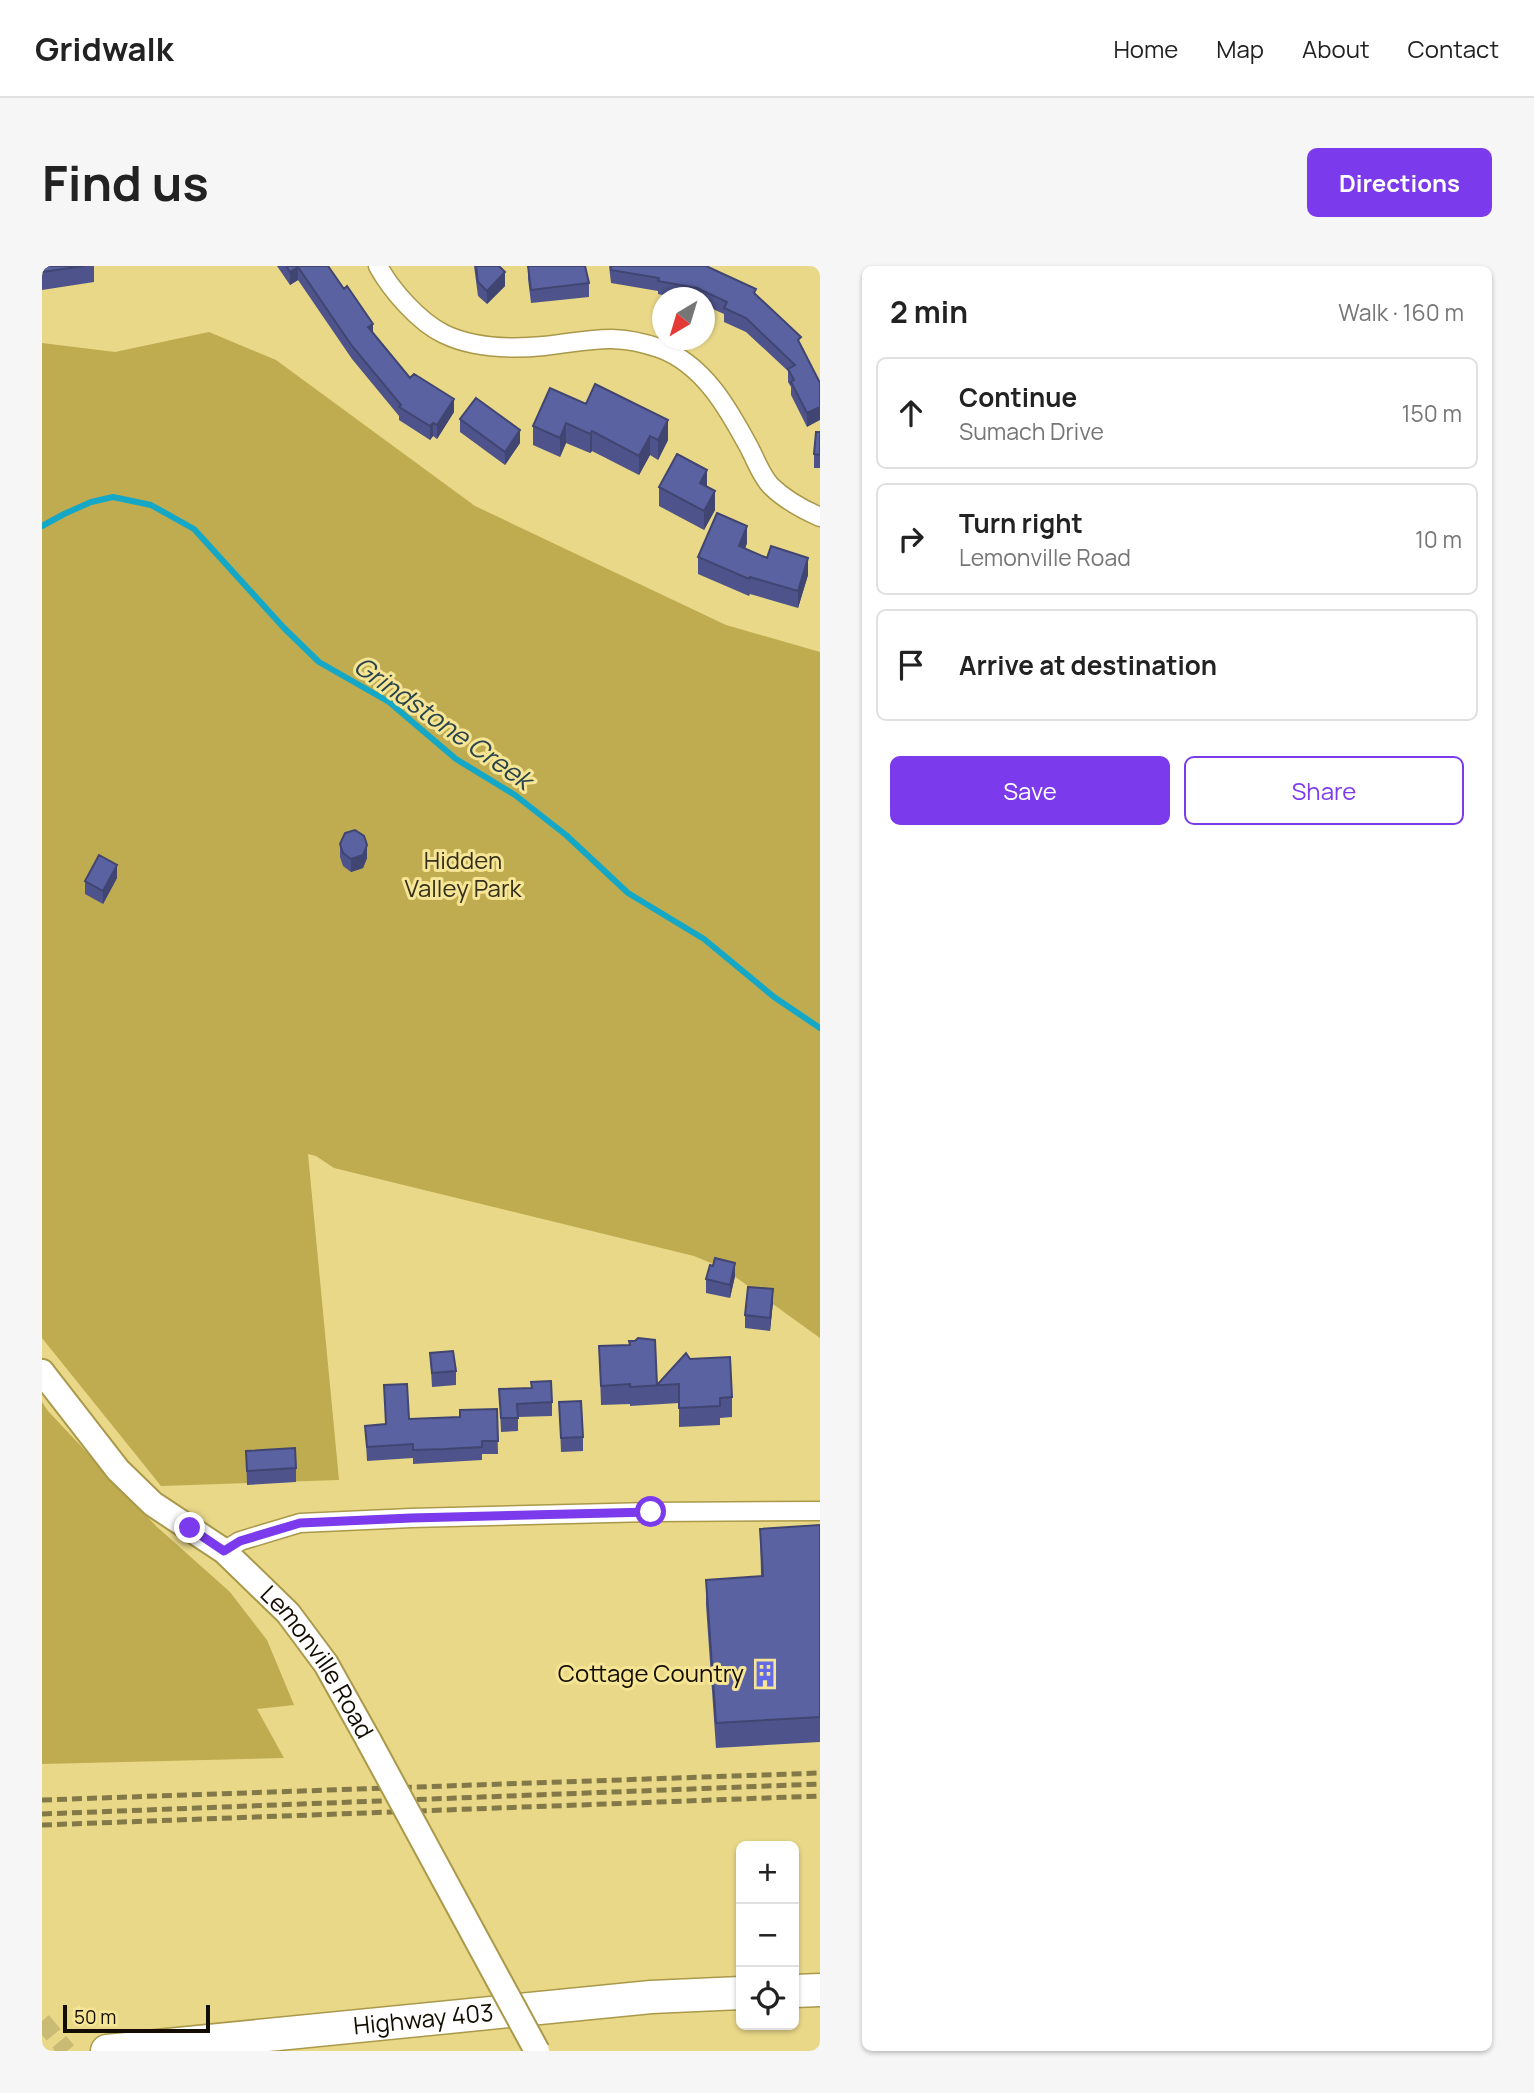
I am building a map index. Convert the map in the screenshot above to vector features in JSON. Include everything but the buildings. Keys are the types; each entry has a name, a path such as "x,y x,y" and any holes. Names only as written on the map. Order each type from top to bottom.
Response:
{"highway":[{"path":"799,1991 820,1990"},
{"name":"Highway 403","path":"107,2051 650,1997 736,1993"}],"street":[{"path":"378,266 390,288 415,312 443,334 467,342 500,347 542,346 595,338 626,339 662,349 690,366 714,390 735,422 769,485 798,508 820,517"},
{"name":"Lemonville Road","path":"42,1372 118,1470 153,1504 224,1551 288,1613 326,1664 537,2051"},
{"path":"224,1551 240,1541 300,1523 820,1511"}],"green space":[{"name":"Hidden Valley Park","path":"209,332 276,360 475,506 726,625 820,652 820,1338 723,1268 694,1256 334,1168 308,1154 339,1480 161,1486 42,1338 42,343 115,352"},
{"path":"42,1402 156,1526 230,1592 267,1640 294,1705 257,1709 284,1758 42,1764"}],"waterway":[{"name":"Grindstone Creek","path":"42,526 91,502 113,497 151,505 194,529 284,628 319,662 389,702 456,759 515,795 566,835 628,893 704,939 774,997 820,1028"}],"tunnel":[{"path":"42,2021 67,2051"}],"railway":[{"path":"42,1800 820,1773"},
{"path":"42,1814 820,1784"},
{"path":"42,1825 820,1796"}],"place":[{"name":"Cottage Country","path":"765,1674"}],"route":[{"path":"190,1528 224,1551 240,1541 300,1523 651,1512"}]}
